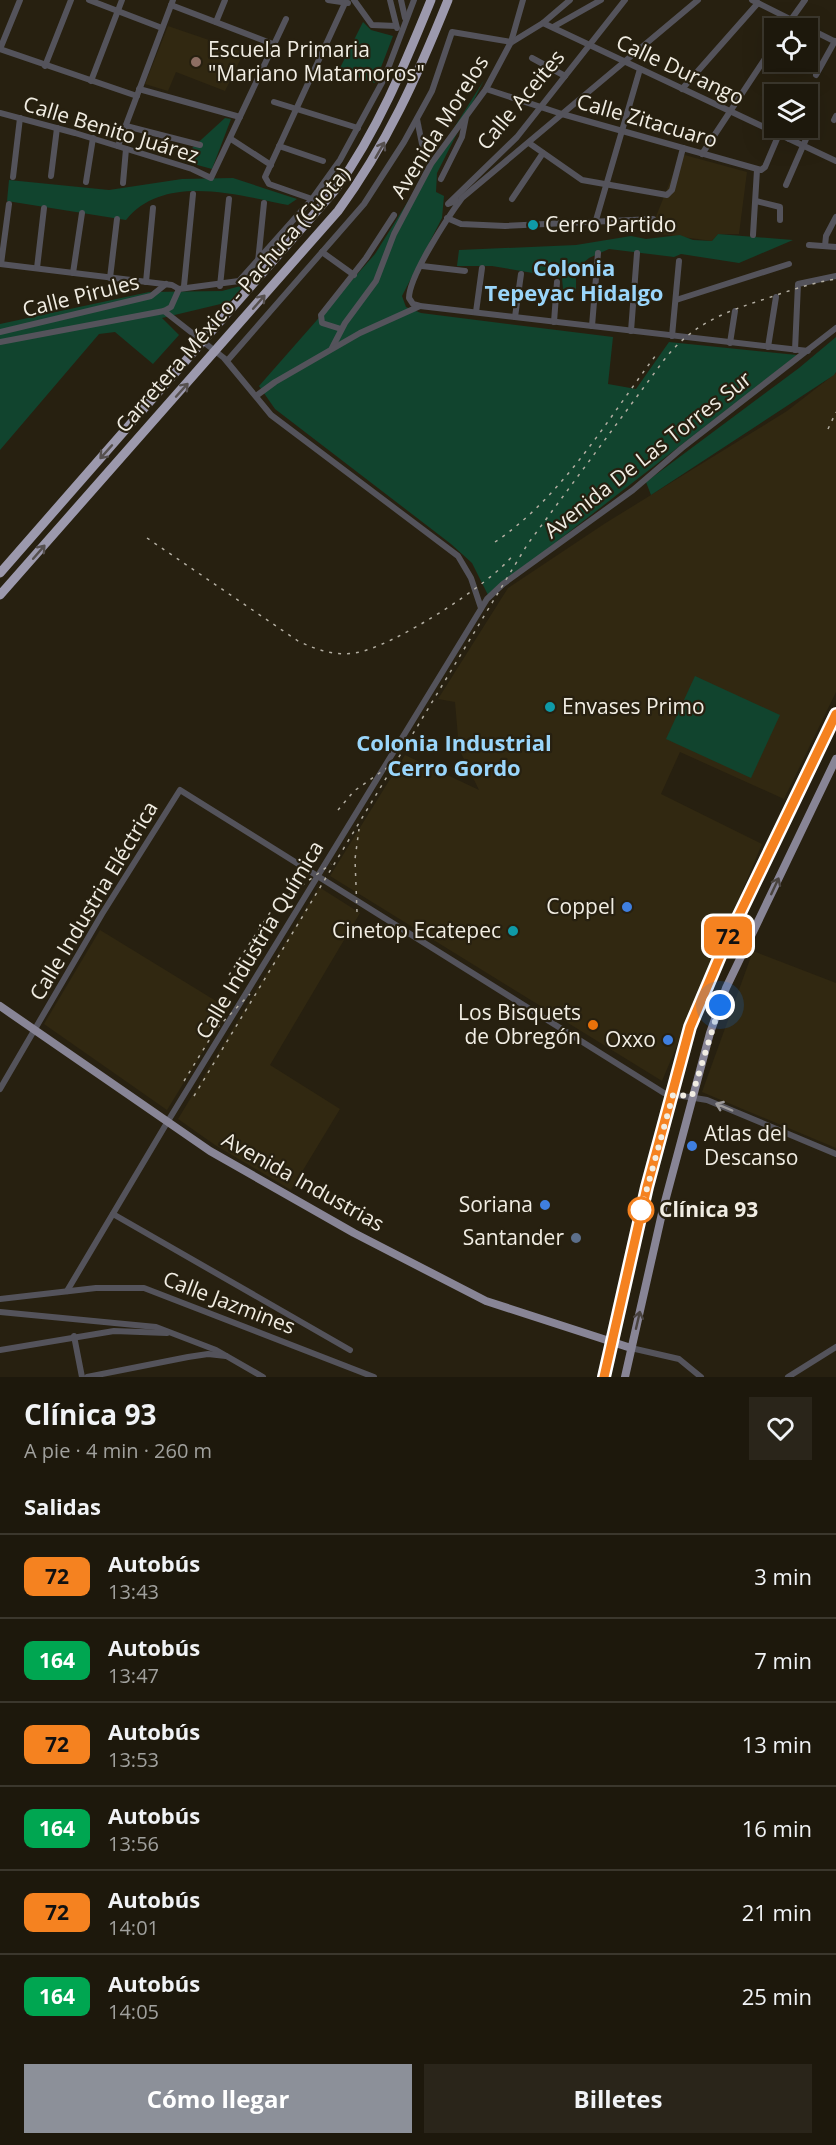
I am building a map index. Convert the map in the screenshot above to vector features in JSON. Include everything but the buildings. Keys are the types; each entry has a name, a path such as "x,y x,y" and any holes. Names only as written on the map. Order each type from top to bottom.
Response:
{"highway":[{"name":"Carretera México - Pachuca (Cuota)","path":"0,573 307,224 352,166 390,99 431,0"},
{"name":"Carretera México - Pachuca (Cuota)","path":"0,596 322,231 366,172 391,130 448,0"}],"main road":[{"path":"604,1377 647,1187 690,1027 705,989 836,714"},
{"path":"625,1377 692,1096 726,988 836,759"},
{"name":"Avenida Industrias","path":"0,1006 210,1151 273,1188 473,1295 512,1311 631,1348"}],"street":[{"path":"20,0 0,49 91,81 240,117"},
{"path":"45,66 71,0"},
{"path":"89,0 162,28"},
{"path":"91,81 123,0"},
{"path":"216,21 225,0"},
{"path":"328,0 355,2 372,25 396,26"},
{"path":"390,0 400,34"},
{"path":"401,0 406,19"},
{"path":"9,204 0,264 166,284 181,288 220,286 239,281 312,199 340,160 384,79 414,0"},
{"name":"Avenida Morelos","path":"332,348 340,329 376,281 394,234 431,164 486,88 511,42 523,0"},
{"path":"227,362 364,204 432,91 452,32 511,42 543,23 570,0"},
{"path":"553,27 601,0"},
{"name":"Calle Aceites","path":"462,198 448,204 516,137 625,0"},
{"path":"698,0 462,198 447,218 411,288 409,298 413,304 420,306 808,351"},
{"path":"792,18 805,0"},
{"path":"682,89 755,1 789,18"},
{"path":"118,146 172,3 273,44"},
{"path":"312,199 265,182 279,146 345,3"},
{"path":"231,139 286,19"},
{"name":"Calle Durango","path":"543,23 764,127"},
{"path":"0,28 8,31"},
{"path":"816,75 835,42 818,33"},
{"path":"532,58 565,76"},
{"path":"702,154 764,60"},
{"path":"596,220 640,69"},
{"name":"Calle Zitacuaro","path":"486,88 562,114 757,170"},
{"path":"274,102 358,128"},
{"name":"Calle Benito Juárez","path":"0,113 93,138 192,169 211,178 224,146 231,139 271,165"},
{"path":"441,179 462,137 466,117"},
{"path":"13,177 20,118"},
{"path":"417,119 422,144"},
{"path":"126,126 200,145"},
{"path":"51,176 57,128"},
{"path":"86,182 93,138"},
{"path":"753,235 757,170 765,167 777,138"},
{"path":"786,185 806,138"},
{"name":"Calle Durango","path":"789,139 836,161"},
{"path":"529,143 578,178 606,186 664,195 671,193 683,148"},
{"path":"279,146 323,160"},
{"path":"123,183 126,149"},
{"path":"512,199 543,153"},
{"path":"193,195 181,288 171,307 164,310 227,362 271,415 458,556 471,578 481,608"},
{"path":"220,286 229,200"},
{"path":"756,201 780,207 780,220"},
{"path":"258,262 264,203"},
{"path":"37,268 44,208"},
{"path":"146,282 153,208"},
{"path":"73,273 82,213"},
{"path":"340,329 322,323 320,319 394,215"},
{"path":"825,246 826,236 836,217"},
{"path":"447,218 461,224 505,226 653,219"},
{"path":"110,278 117,219"},
{"path":"809,245 836,247"},
{"path":"322,252 354,274"},
{"path":"592,326 598,252"},
{"path":"631,331 637,253"},
{"path":"672,336 679,261"},
{"path":"676,300 789,264"},
{"path":"422,266 465,271"},
{"path":"476,312 482,268"},
{"path":"515,317 521,274"},
{"path":"795,350 798,284 836,276"},
{"path":"554,322 557,282"},
{"name":"Calle Pirules","path":"0,332 151,296 166,284"},
{"path":"768,347 776,297"},
{"path":"107,306 108,321"},
{"path":"256,396 332,348 420,306"},
{"name":"Calle Pirules","path":"0,342 164,310"},
{"path":"730,343 735,311"},
{"name":"Avenida De Las Torres Sur","path":"481,608 500,586 633,490 682,448 836,328"},
{"name":"Calle Industria Química","path":"67,1291 481,608"},
{"name":"Calle Industria Eléctrica","path":"0,1089 102,914 180,790 319,875"},
{"path":"319,875 664,1093 692,1096 836,1154"},
{"path":"113,1214 350,1350"},
{"name":"Calle Jazmines","path":"0,1299 67,1291 144,1288 374,1377"},
{"path":"0,1312 126,1323 174,1333 226,1356 263,1377"},
{"path":"0,1350 74,1336 121,1331 174,1333"},
{"path":"74,1336 82,1377"},
{"path":"788,1377 836,1347"},
{"path":"631,1348 665,1354 683,1361 701,1377"},
{"path":"87,1377 188,1357 208,1354 226,1356"}],"shaded area":[{"name":"Escuela Primaria \"Mariano Matamoros\"","path":"168,26 244,52 225,91 176,72 168,91 145,84"},
{"path":"681,154 747,172 739,234 718,234 712,241 653,233 655,219"},
{"path":"836,373 836,692 784,799 680,752 661,794 762,844 662,1081 330,876 405,755 479,790 459,749 455,702 438,699 508,588 604,524 787,411"},
{"path":"319,887 360,913 270,1065 340,1109 291,1190 215,1145 178,1119"},
{"path":"100,930 229,1009 167,1110 44,1024"},
{"path":"753,951 836,983 836,1148 702,1092"}],"green space":[{"path":"363,22 371,30 393,36 375,83 339,70"},
{"path":"484,80 437,173 436,192 444,196 442,218 402,296 406,307 421,313 613,337 608,384 636,389 669,342 797,355 488,595 472,563 451,544 275,409 259,386 375,254"},
{"path":"225,118 231,119 212,169 179,160"},
{"path":"233,178 297,199 288,205 224,193 181,192 160,196 142,205 126,220 7,201 9,180 109,190 182,179"},
{"path":"718,234 793,240 739,263 681,254 674,257 609,249 589,258 576,269 576,291 563,289 562,278 492,266 457,266 459,250 576,245 631,236 646,239 680,235 693,240 712,241"},
{"path":"244,285 229,302 162,318 179,335 153,364 115,332 99,334 0,450 0,324 149,292 222,291"},
{"path":"836,337 836,372 834,375 651,495 646,482 799,368"},
{"path":"695,676 780,715 751,778 666,739"}],"railway":[{"path":"194,1096 527,545 664,360 685,338 709,321 791,290 836,279"},
{"path":"495,542 542,503 563,480 656,355"},
{"path":"828,429 836,412"},
{"path":"147,538 298,641 319,650 340,654 372,648 416,627 464,597 502,567 514,554"},
{"path":"338,810 354,791 391,765"},
{"path":"357,912 355,859 359,829"},
{"path":"229,975 275,905 331,864"},
{"path":"184,1081 216,1029 250,994"}],"bus line":[{"name":"72","path":"604,1377 647,1187 690,1027 726,942 836,714"}],"place":[{"name":"Escuela Primaria \"Mariano Matamoros\"","path":"196,62"},
{"name":"Cerro Partido","path":"533,225"},
{"name":"Envases Primo","path":"550,707"},
{"name":"Coppel","path":"627,907"},
{"name":"Cinetop Ecatepec","path":"513,931"},
{"name":"Los Bisquets de Obregón","path":"593,1025"},
{"name":"Oxxo","path":"668,1040"},
{"name":"Atlas del Descanso","path":"692,1146"},
{"name":"Soriana","path":"545,1205"},
{"name":"Clínica 93","path":"641,1210"},
{"name":"Santander","path":"576,1238"}],"district":[{"name":"Colonia Tepeyac Hidalgo","path":"574,280"},
{"name":"Colonia Industrial Cerro Gordo","path":"454,756"}],"route":[{"path":"641,1210 673,1095 692,1096 720,1005"}]}
